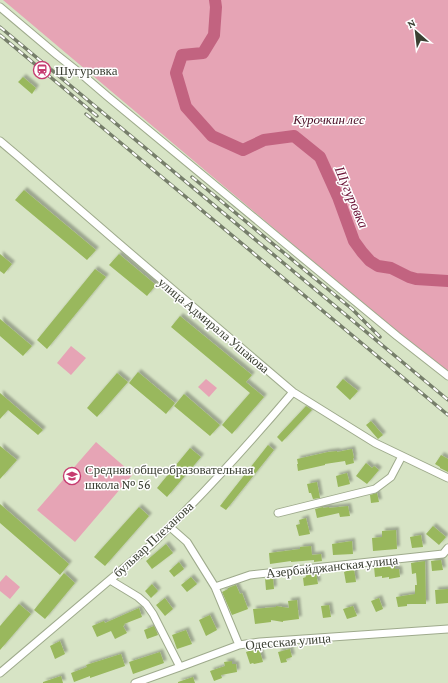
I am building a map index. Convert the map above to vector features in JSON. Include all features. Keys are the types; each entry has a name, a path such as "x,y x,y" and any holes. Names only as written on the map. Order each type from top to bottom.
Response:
{"street":[{"path":"0,7 397,336 448,376"},
{"name":"улица Адмирала Ушакова","path":"0,141 293,392 375,443 448,478"},
{"name":"бульвар Плеханова","path":"0,673 151,545 170,527 253,439 293,392"},
{"path":"278,513 375,489 391,477 402,456"},
{"path":"170,527 187,542 215,587 239,645"},
{"name":"Азербайджанская улица","path":"215,587 250,575 443,554 448,548"},
{"path":"110,580 138,597 146,604 153,614 180,667"},
{"name":"Одесская улица","path":"135,683 239,645 260,642 448,629"}],"green space":[{"name":"Курочкин лес","path":"3,0 448,0 448,375"},
{"path":"71,346 86,358 71,375 57,363"},
{"path":"206,379 217,388 209,397 198,387"},
{"path":"96,442 133,474 75,542 37,510"},
{"path":"6,575 20,587 10,599 0,591 0,582"}],"building":[{"path":"23,77 36,88 32,94 18,82"},
{"path":"24,190 96,250 87,260 15,200"},
{"path":"0,254 12,264 4,274 0,271"},
{"path":"119,254 156,285 147,296 109,265"},
{"path":"95,269 106,277 47,349 37,340"},
{"path":"180,316 252,375 246,382 264,397 232,434 222,425 250,393 171,327"},
{"path":"0,319 32,346 23,356 0,336"},
{"path":"138,372 175,403 166,414 129,383"},
{"path":"117,373 128,382 97,417 87,408"},
{"path":"343,379 358,391 350,400 336,387"},
{"path":"0,393 43,430 38,435 8,410 0,419"},
{"path":"184,394 220,425 210,436 174,406"},
{"path":"306,406 312,410 282,442 277,437"},
{"path":"371,421 383,435 378,439 366,425"},
{"path":"268,445 274,450 226,510 220,506"},
{"path":"0,446 17,460 0,479"},
{"path":"190,448 201,457 167,497 157,488"},
{"path":"352,449 354,463 346,465 345,461 325,464 298,471 297,459 328,452"},
{"path":"441,455 448,459 448,472 435,464"},
{"path":"366,463 372,468 374,466 379,470 367,484 356,476"},
{"path":"347,473 350,484 338,487 336,476"},
{"path":"317,482 320,498 313,499 311,493 309,493 307,484"},
{"path":"377,493 379,502 371,503 370,495"},
{"path":"0,504 69,564 60,575 0,523"},
{"path":"348,506 350,516 340,517 339,513 317,518 315,509 323,507 329,508"},
{"path":"139,507 149,516 105,566 94,557"},
{"path":"306,518 310,534 299,536 296,525 300,524 299,520"},
{"path":"433,526 446,537 439,545 426,534"},
{"path":"396,530 397,549 373,551 372,538 382,537 382,531"},
{"path":"421,535 423,547 412,548 410,537"},
{"path":"352,541 353,554 333,555 332,544"},
{"path":"166,544 173,553 152,569 146,561"},
{"path":"311,546 312,555 321,554 322,561 291,561 270,564 269,553"},
{"path":"441,560 443,570 432,571 431,561"},
{"path":"425,561 426,604 407,604 407,606 398,607 396,597 415,594 415,585 417,585 416,573 412,574 411,563"},
{"path":"179,562 184,569 174,577 169,571"},
{"path":"395,564 395,569 399,569 400,577 389,579 389,577 382,578 382,576 375,577 374,567"},
{"path":"354,569 356,582 346,583 344,572"},
{"path":"64,573 75,583 45,619 34,610"},
{"path":"316,573 318,584 304,586 303,578 306,577 305,574"},
{"path":"191,577 197,584 187,592 181,585"},
{"path":"265,578 273,578 274,589 266,590"},
{"path":"152,584 158,591 151,598 145,591"},
{"path":"236,585 240,594 242,593 248,609 232,615 222,592"},
{"path":"448,589 448,603 436,604 435,590"},
{"path":"165,598 173,609 165,616 156,605"},
{"path":"379,598 383,609 376,612 371,601"},
{"path":"297,600 299,619 283,622 271,620 271,622 255,624 253,609 276,606 289,608 288,601"},
{"path":"19,604 31,614 0,650 0,626"},
{"path":"329,605 331,617 323,618 321,606"},
{"path":"353,606 357,616 347,619 343,609"},
{"path":"139,608 142,617 124,624 125,625 123,626 127,633 115,639 111,631 97,637 92,626 104,621 105,623"},
{"path":"210,615 217,630 206,636 199,620"},
{"path":"154,626 158,635 147,639 144,630"},
{"path":"186,630 192,644 177,649 172,635"},
{"path":"60,641 65,654 55,659 50,646"},
{"path":"259,648 263,662 250,664 246,652"},
{"path":"290,649 292,657 286,659 287,662 281,663 278,652"},
{"path":"160,652 164,663 133,674 129,662"},
{"path":"121,654 125,666 74,682 71,673 87,667 86,665"},
{"path":"232,661 232,664 236,664 237,672 221,675 222,678 214,681 210,671 225,666 224,662"},
{"path":"61,676 63,683 43,683 43,682"},
{"path":"193,677 195,683 178,683 178,682"}],"waterway":[{"name":"Шугуровка","path":"215,0 214,35 203,53 182,55 176,73 186,107 212,136 243,150 264,140 294,136 320,157 338,197 354,241 370,261 378,266 391,268 416,279 448,281"}],"railway":[{"path":"0,27 448,400"},
{"path":"0,35 97,116"},
{"path":"86,114 448,415"},
{"path":"192,177 352,309 380,337"}],"place":[{"name":"Шугуровка","path":"42,70"},
{"name":"Средняя общеобразовательная школа № 56","path":"72,476"}]}
